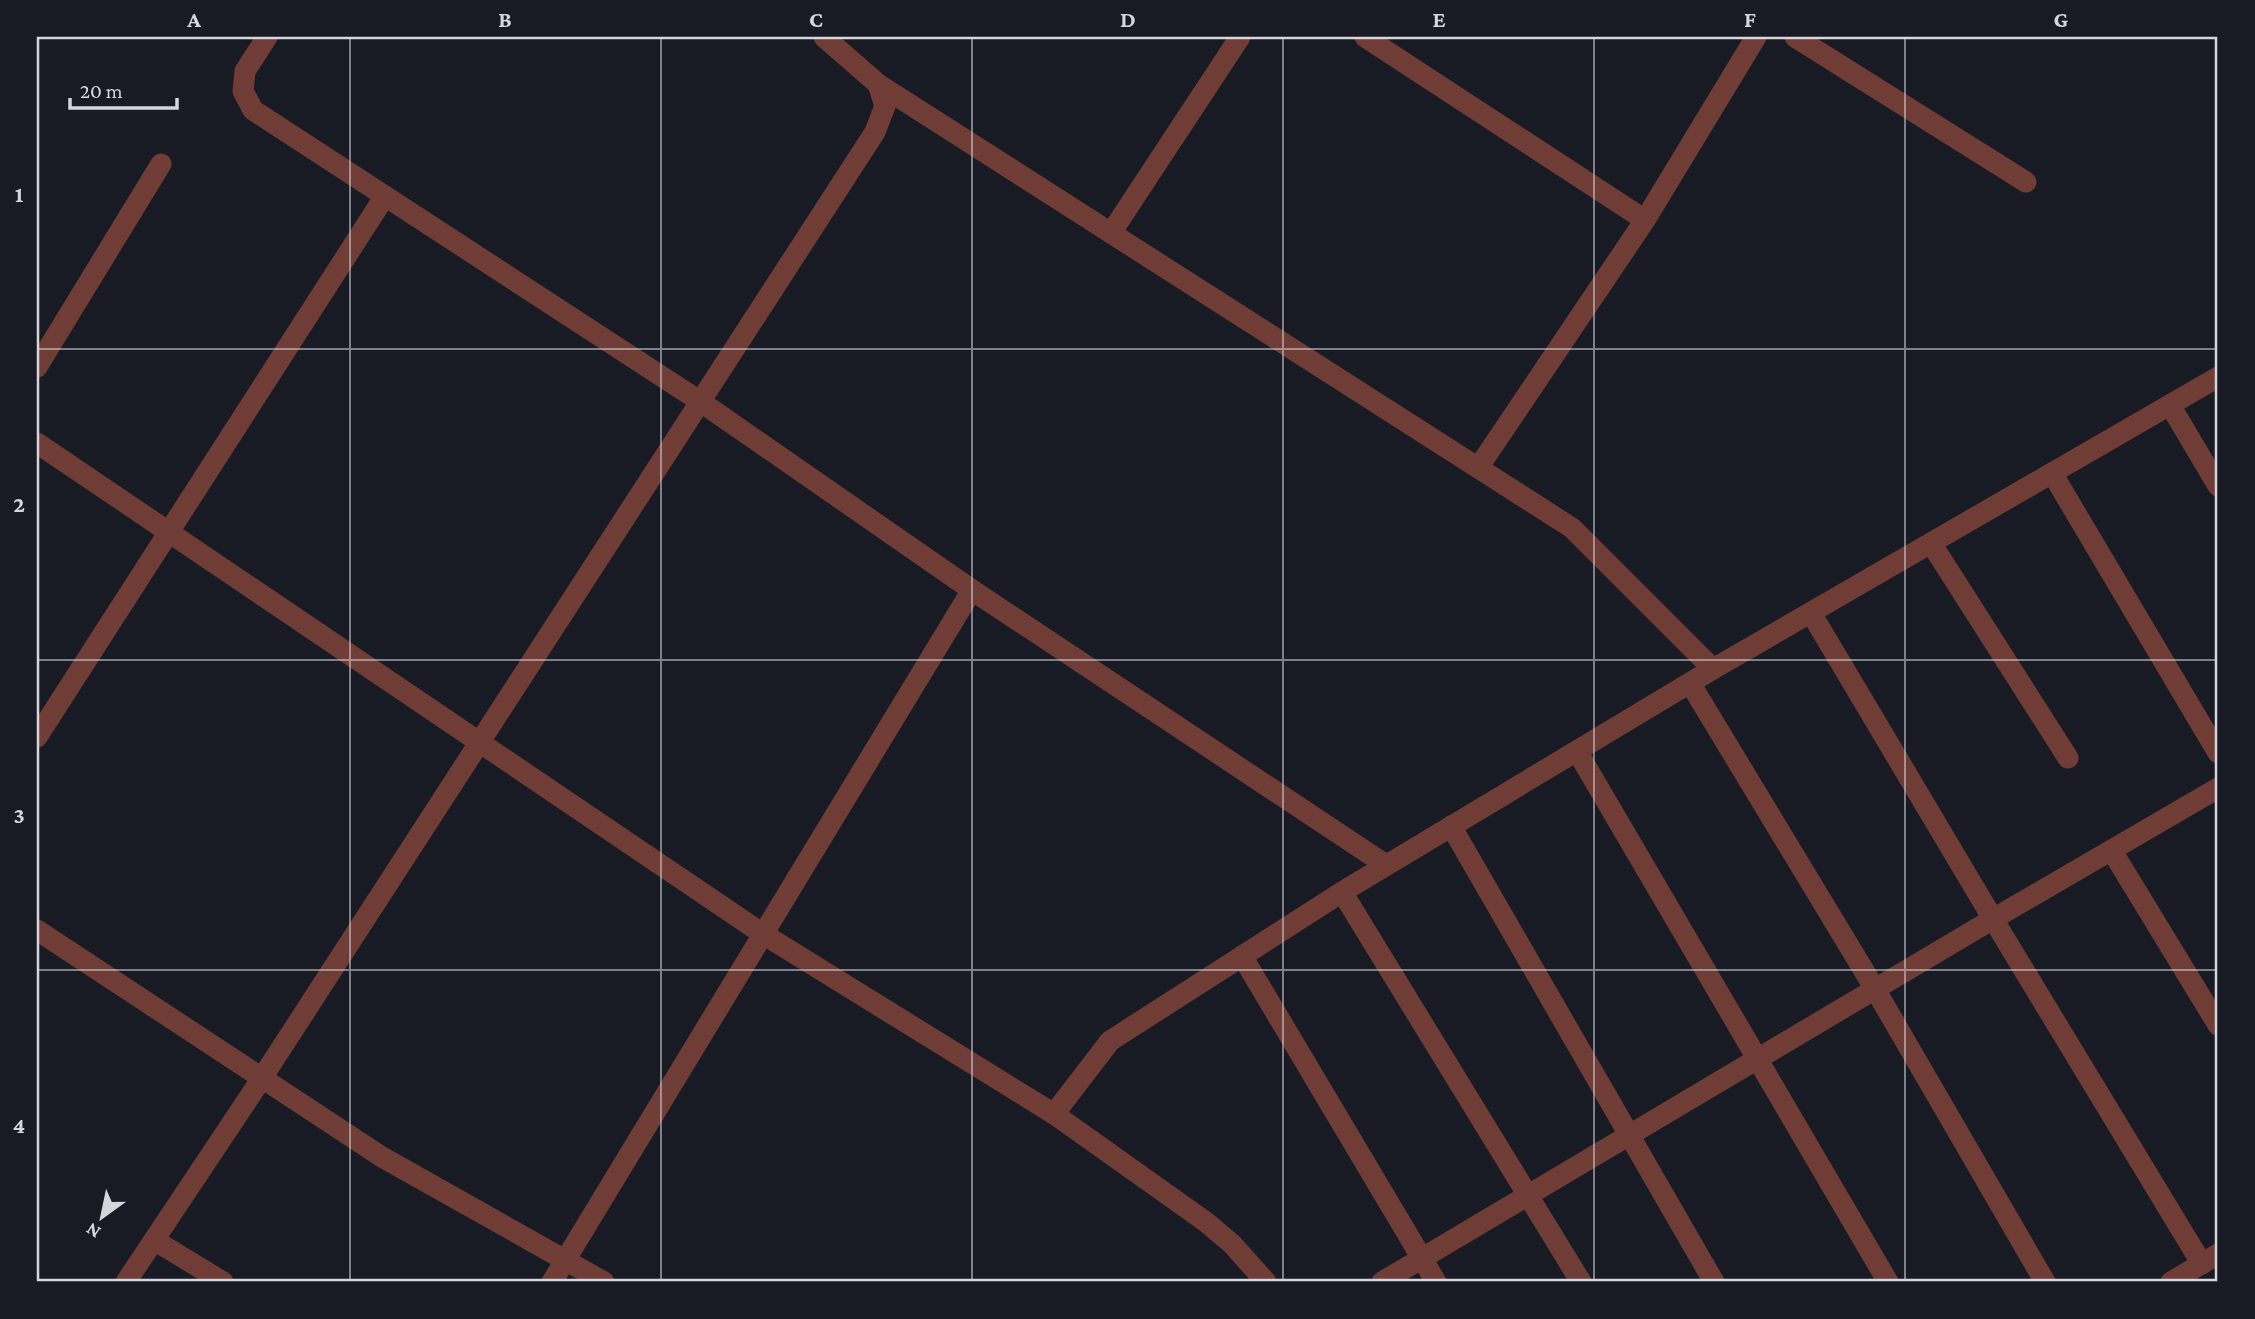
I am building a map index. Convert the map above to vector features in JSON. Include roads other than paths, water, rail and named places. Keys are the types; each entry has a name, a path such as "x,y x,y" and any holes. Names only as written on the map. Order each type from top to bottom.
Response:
{"street":[{"path":"267,37 245,71 243,91 253,110 701,402 972,590 1386,865"},
{"path":"824,37 878,84 1572,528 1713,669"},
{"path":"1111,233 1240,37"},
{"path":"1365,37 1645,220"},
{"path":"1478,468 1645,220 1756,37"},
{"path":"1795,37 2026,182"},
{"path":"126,1282 262,1078 875,132 885,106 878,84"},
{"path":"37,368 161,164"},
{"path":"37,737 385,196"},
{"path":"1054,1114 1110,1041 1342,892 1713,669 2218,377"},
{"path":"2170,405 2218,486"},
{"path":"37,443 763,934 1054,1114 1206,1222 1232,1244 1266,1282"},
{"path":"2052,473 2218,753"},
{"path":"1931,543 2068,758"},
{"path":"552,1282 972,590"},
{"path":"1811,613 1993,919 2193,1271"},
{"path":"1690,683 1875,989 2045,1282"},
{"path":"1577,751 1888,1282"},
{"path":"1382,1282 2218,788"},
{"path":"1451,826 1714,1282"},
{"path":"2112,850 2218,1025"},
{"path":"1342,892 1581,1282"},
{"path":"37,930 382,1157 604,1282"},
{"path":"1242,956 1436,1282"},
{"path":"154,1240 223,1282"}]}
